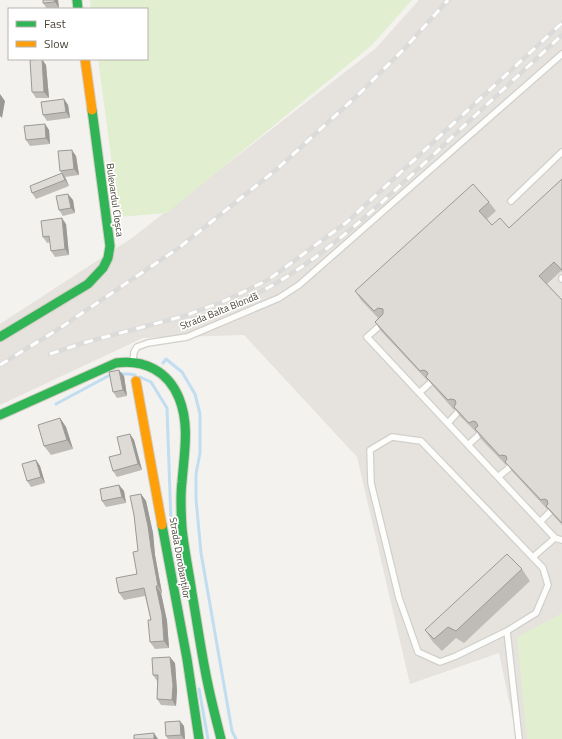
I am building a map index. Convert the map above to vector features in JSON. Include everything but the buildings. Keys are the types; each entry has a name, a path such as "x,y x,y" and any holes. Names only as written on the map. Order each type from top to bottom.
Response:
{"main road":[{"name":"Bulevardul Cloșca","path":"0,337 88,284 103,268 108,258 110,246 85,60"},
{"path":"0,415 50,394 117,362 133,362 150,365 159,371 176,392 183,406 186,422 180,491 181,525 207,681 221,739"},
{"name":"Strada Dorobanților","path":"136,381 187,659 199,739"}],"lane":[{"name":"Strada Balta Blondă","path":"133,362 134,352 137,347 148,342 187,338 279,298 299,285 562,54"},
{"path":"511,201 562,152"},
{"path":"386,321 367,337 555,538 562,540"},
{"path":"419,393 430,383"},
{"path":"448,423 458,412"},
{"path":"468,445 480,434"},
{"path":"392,437 421,441 543,568 548,585 536,613 507,631 456,656 440,662 418,652 399,598 371,483 370,450 392,437"},
{"path":"498,477 509,468"},
{"path":"540,522 550,512"},
{"path":"533,558 555,538"},
{"path":"507,631 519,739"}],"shaded area":[{"path":"419,0 562,0 562,739 517,739 499,653 410,684 357,457 244,335 143,338 0,405 0,324 132,238 376,48"},
{"path":"409,452 515,565 429,646 424,641 384,476"}],"green space":[{"path":"90,0 412,0 372,45 167,213 119,217 98,60 148,60 148,8 91,8"},
{"path":"562,613 562,739 527,739 517,637"}],"waterway":[{"path":"163,363 166,359 182,372 195,394 200,414 200,453 196,474 196,499 201,553 232,731 236,739"},
{"path":"56,404 113,374"},
{"path":"119,374 135,375"},
{"path":"140,377 151,382 167,408 171,523 179,575"},
{"path":"199,689 208,739"}],"railway":[{"path":"0,365 60,328 180,247 277,169 360,93 406,47 448,0"},
{"path":"50,354 83,343 184,316 222,302 268,280 347,222 562,23"},
{"path":"182,322 219,311 253,296 285,278 316,257 373,210 562,35"}],"traffic: fast":[{"path":"77,0 78,8"},
{"path":"0,337 88,284 103,268 108,258 110,246 92,110"},
{"path":"0,415 116,363 136,363 154,369 162,374 174,389 182,408 185,429 185,450 181,488 183,536 205,669 221,739"},
{"path":"162,525 187,659 199,739"}],"traffic: slow":[{"path":"85,60 92,110"},
{"path":"136,381 162,525"}]}
